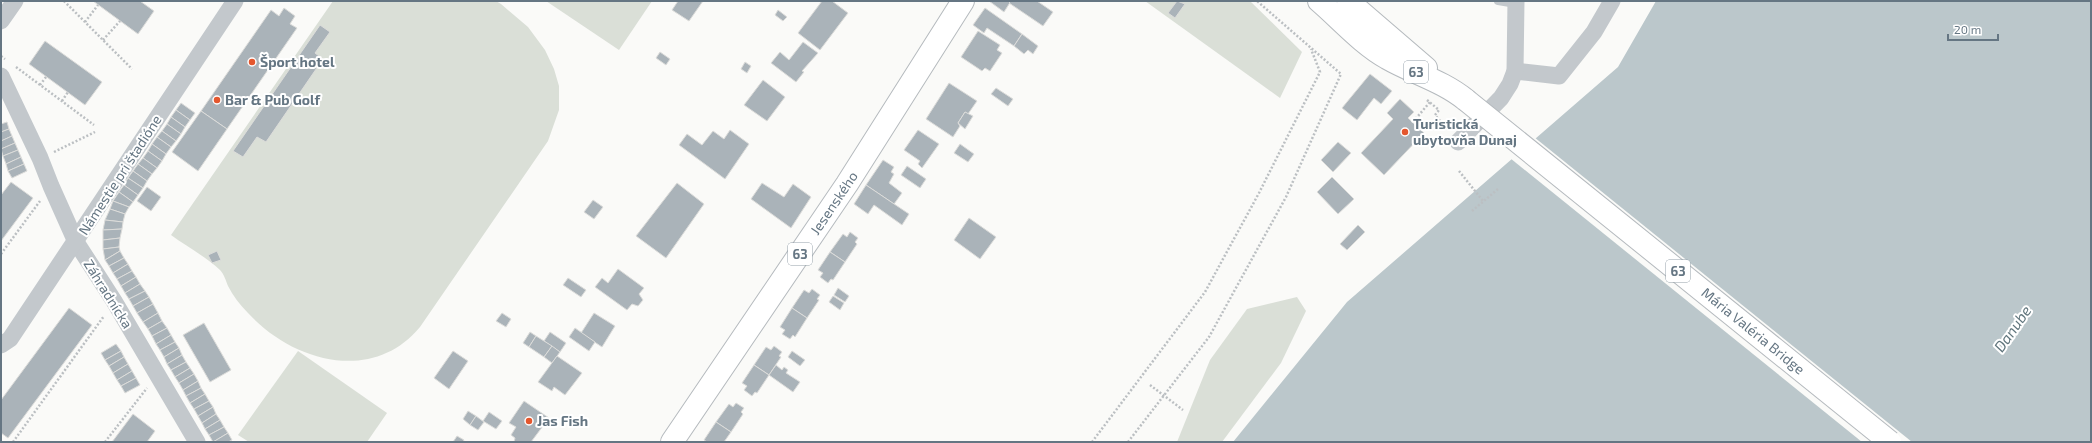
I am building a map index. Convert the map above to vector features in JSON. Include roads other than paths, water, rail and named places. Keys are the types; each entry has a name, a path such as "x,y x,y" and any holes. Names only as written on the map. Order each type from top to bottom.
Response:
{"main road":[{"name":"Jesenského","path":"672,442 848,184 963,1"},
{"name":"63","path":"1319,1 1387,58 1462,97"},
{"name":"63","path":"1348,1 1462,97"},
{"name":"Mária Valéria Bridge","path":"1462,97 1890,442"}],"street":[{"path":"1,21 15,1"},
{"name":"Námestie pri štadióne","path":"1,345 10,339 76,242 235,1"},
{"path":"1515,71 1559,76 1594,32 1612,1"},
{"path":"1458,142 1502,98 1510,84 1515,71 1516,2"},
{"name":"Záhradnícka","path":"7,67 50,186 76,242 114,301 156,375 197,442"}],"lane":[{"path":"1498,1 1516,2"}],"water":[{"name":"Danube","path":"1656,1 2091,1 2091,442 1233,442 1347,302 1618,67"}],"place":[{"name":"Šport hotel","path":"252,62"},
{"name":"Bar & Pub Golf","path":"217,100"},
{"name":"Turistická ubytovňa Dunaj","path":"1405,132"},
{"name":"Jas Fish","path":"529,421"}]}
